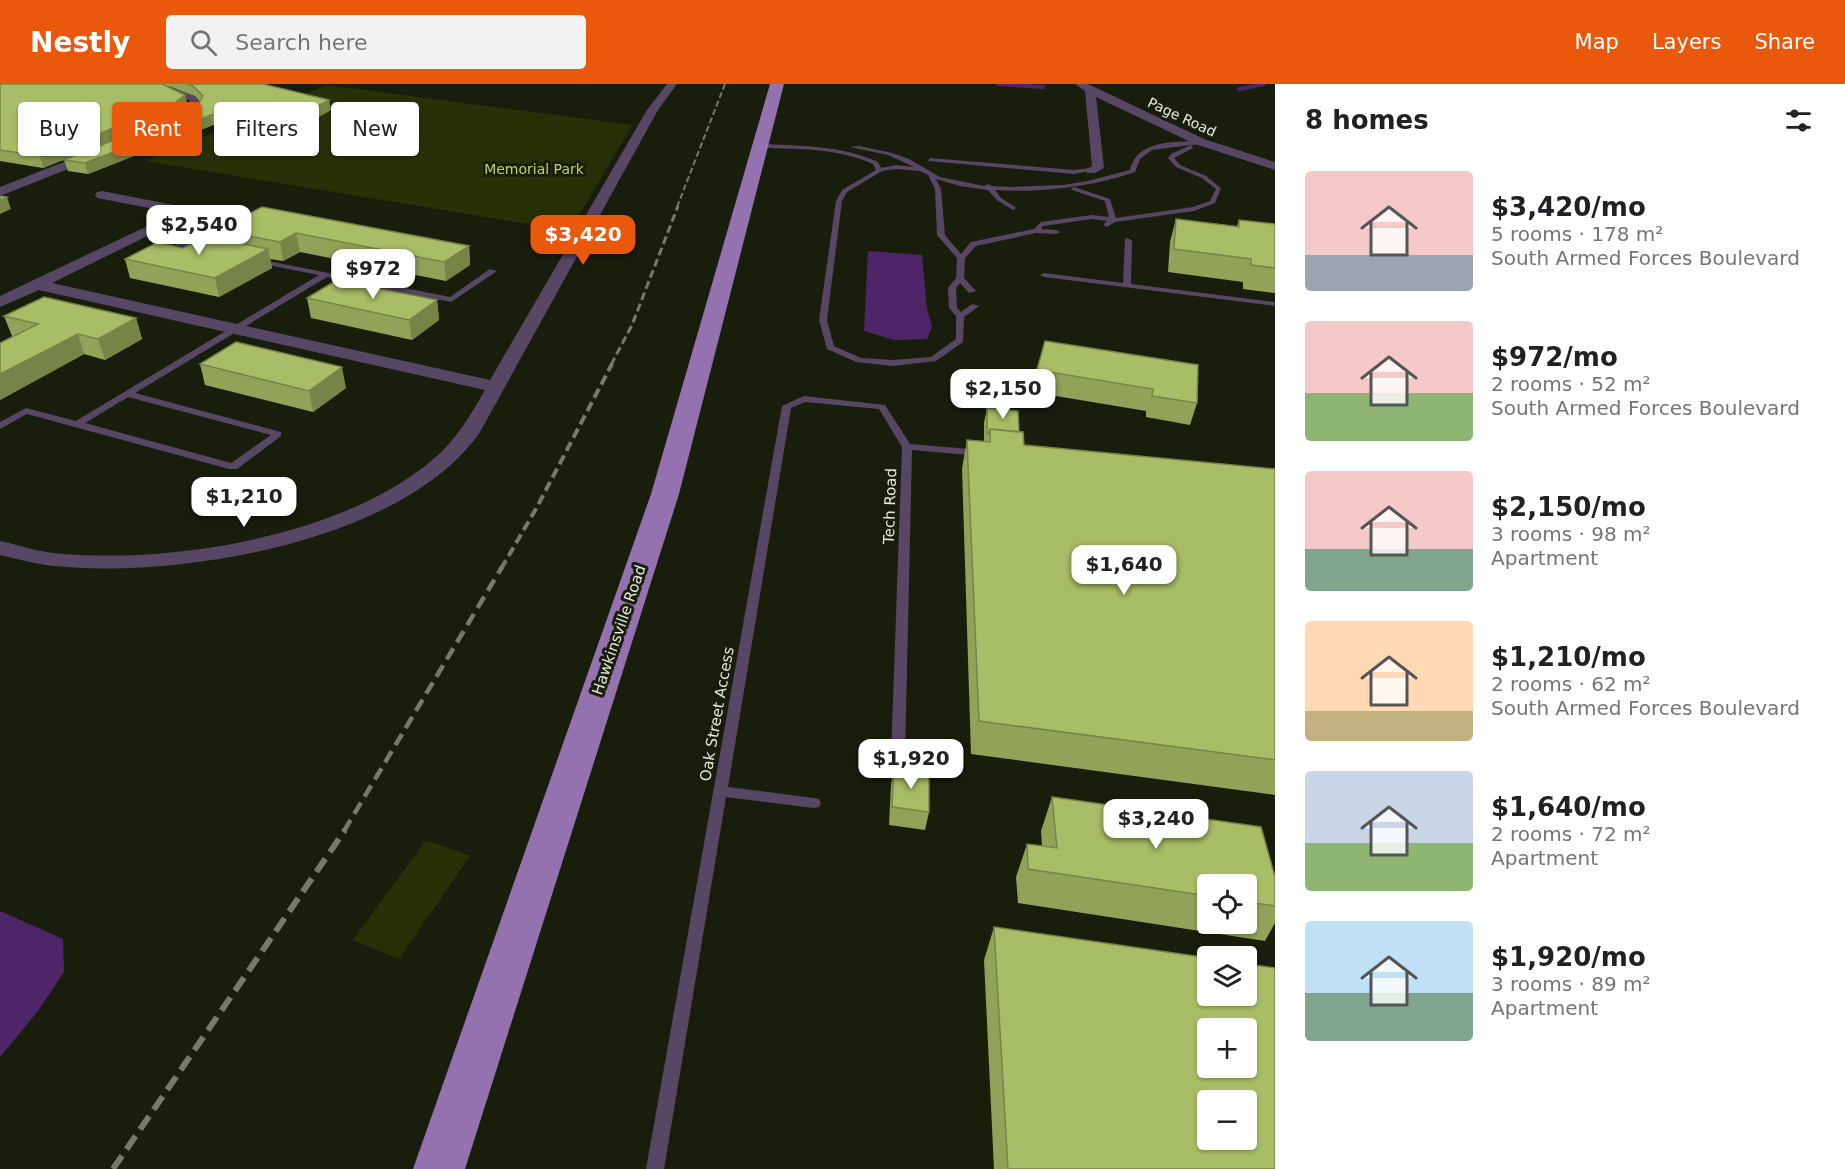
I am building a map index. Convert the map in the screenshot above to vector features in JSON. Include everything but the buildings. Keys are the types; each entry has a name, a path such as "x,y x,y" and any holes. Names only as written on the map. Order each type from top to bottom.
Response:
{"main road":[{"name":"Hawkinsville Road","path":"439,1169 665,494 777,84"}],"street":[{"path":"110,84 173,91 188,95 196,102"},
{"path":"0,548 56,560 138,561 205,555 272,543 349,516 411,485 443,461 470,432 653,110 672,84"},
{"path":"1085,87 1098,168 1091,170"},
{"name":"Page Road","path":"1085,87 1201,143 1275,166"},
{"path":"0,192 109,148"},
{"path":"0,302 189,212 102,195"},
{"path":"35,284 496,387"}],"lane":[{"path":"761,144 874,150 903,159 930,174 961,183 1014,190 1091,184 1133,171 1137,157 1145,151 1165,146 1201,143"},
{"path":"1036,231 1041,224 1092,217 1110,222 1194,209 1213,202 1219,189 1204,177 1178,166 1171,158 1201,143"},
{"path":"761,144 860,154 876,163 879,170"},
{"path":"930,160 1074,172 1091,170"},
{"path":"919,169 896,167 879,170 844,191 839,201 823,320 830,347 859,360 892,363 933,359 960,340 960,316 952,308 952,288 960,278 961,258 974,244 1036,231 1056,232"},
{"path":"930,174 938,189 941,235 961,258"},
{"path":"988,186 999,199 1013,208"},
{"path":"1058,187 1083,191 1108,200 1110,222"},
{"path":"1127,285 1128,240"},
{"path":"179,244 212,251"},
{"path":"246,258 451,300 493,271"},
{"path":"77,424 325,275"},
{"path":"1044,275 1275,304"},
{"path":"960,278 972,291"},
{"path":"960,316 975,306"},
{"path":"0,426 26,411 234,467 278,434 126,394"},
{"name":"Oak Street Access","path":"655,1169 787,406 804,399 882,406 907,447"},
{"path":"907,447 990,454"},
{"name":"Tech Road","path":"898,756 907,447"},
{"path":"720,790 814,803"}],"green space":[{"name":"Memorial Park","path":"327,85 632,125 570,231 146,161 158,156 202,156 202,137 214,132 214,156 319,156 319,102 287,102"},
{"path":"426,840 470,856 399,959 353,940"}],"shaded area":[{"path":"868,251 922,255 927,309 932,327 927,339 894,340 864,331"},
{"path":"0,911 63,939 64,972 38,1011 0,1057"}],"waterway":[{"path":"998,84 1043,87"},
{"path":"1239,89 1264,84"}],"railway":[{"path":"677,207 725,84"},
{"path":"611,365 632,325 678,206"},
{"path":"501,569 537,507 612,364"},
{"path":"344,831 502,567"},
{"path":"113,1169 345,830"}]}
